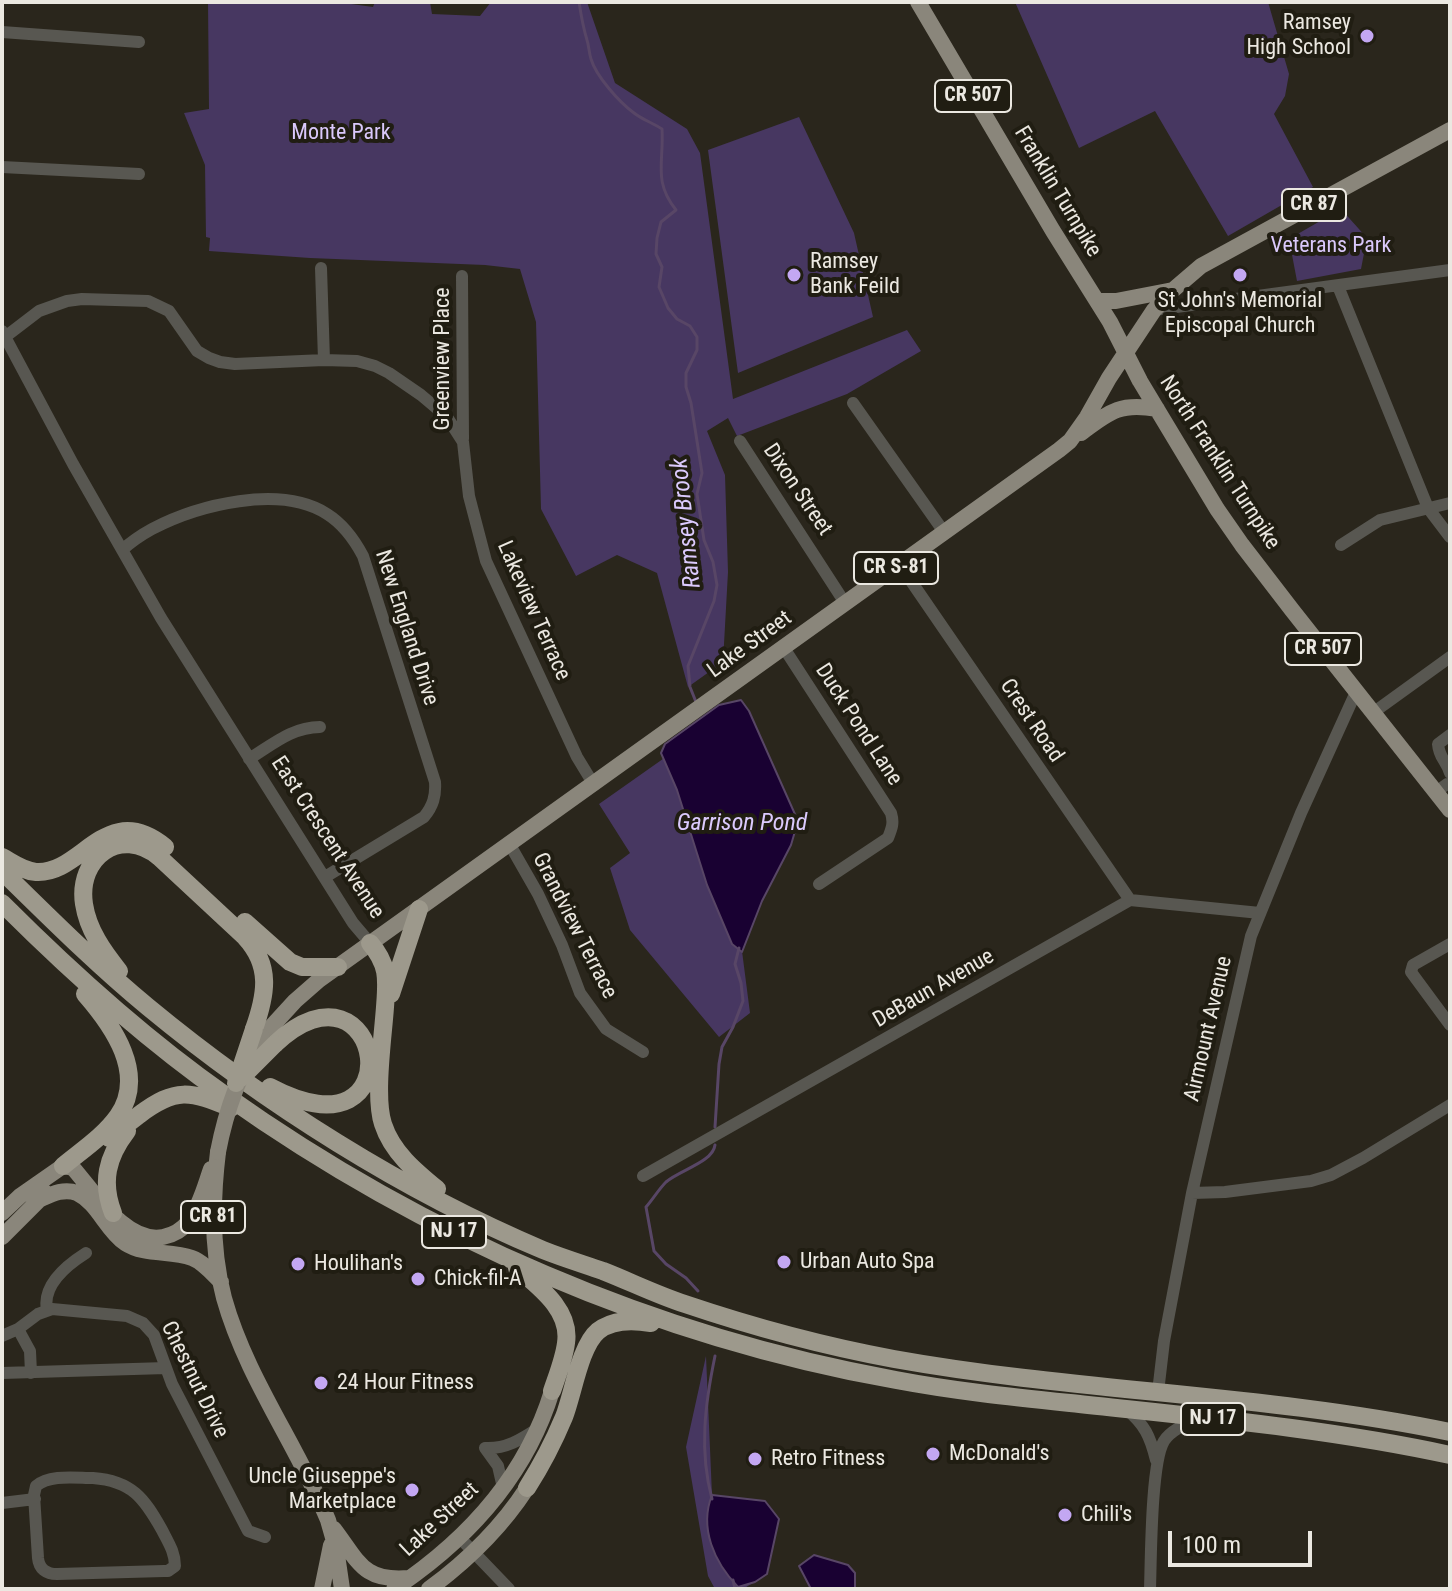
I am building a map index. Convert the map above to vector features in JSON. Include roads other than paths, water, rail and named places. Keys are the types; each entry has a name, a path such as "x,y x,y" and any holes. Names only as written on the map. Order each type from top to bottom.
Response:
{"highway":[{"path":"2,857 30,872 46,872 60,867 108,836 125,832 143,834 164,846 290,962 302,967 338,967"},
{"path":"151,1010 104,952 89,925 83,903 83,882 90,865 107,849 123,844 153,852 245,937 255,950 265,983 264,1037 236,1083"},
{"name":"NJ 17","path":"2,871 151,1010 275,1102 394,1175 546,1251 682,1303 794,1337 892,1359 1363,1416 1450,1432"},
{"name":"NJ 17","path":"2,903 103,998 183,1064 326,1161 403,1206 503,1255 619,1304 700,1332 795,1358 895,1380 1350,1437 1450,1455"},
{"path":"385,1007 419,909"},
{"path":"25,926 110,1025 120,1042 127,1068 127,1093 120,1113 68,1167"},
{"path":"370,943 381,957 386,972 380,1105 385,1131 415,1171 478,1219"},
{"path":"206,1052 289,1096 305,1103 321,1105 351,1099 362,1087 369,1070 366,1043 357,1030 338,1019 321,1017 290,1031 264,1037"},
{"path":"68,1167 156,1102 166,1098 190,1094 207,1098 273,1126"},
{"path":"113,1213 106,1186 109,1162 138,1116"},
{"path":"503,1255 552,1301 564,1321 567,1341 552,1391"},
{"path":"527,1488 556,1433 585,1349 595,1334 611,1324 631,1321 700,1332"}],"main road":[{"name":"Franklin Turnpike","path":"918,2 1110,322"},
{"name":"CR 87","path":"1173,290 1201,266 1450,130"},
{"path":"1097,301 1116,301 1173,290"},
{"name":"Lake Street","path":"370,943 1070,441 1154,310 1173,290"},
{"name":"North Franklin Turnpike","path":"1110,322 1157,409 1242,545 1356,692 1447,781 1450,810"},
{"path":"1070,441 1122,407 1157,409"},
{"name":"East Crescent Avenue","path":"264,1037 295,1001 370,943"},
{"name":"CR 81","path":"236,1083 218,1152 213,1212 221,1282 246,1356 330,1528 342,1589"},
{"path":"68,1167 127,1227 144,1236 159,1238 177,1232 192,1217 218,1152"},
{"path":"2,1237 68,1167"},
{"path":"2,1213 20,1196 68,1167"},
{"path":"41,1199 63,1191 79,1194 127,1244 147,1251 194,1259 221,1282"},
{"name":"Lake Street","path":"394,1589 460,1538 483,1514 522,1460 552,1391"},
{"name":"Lake Street","path":"429,1589 474,1552 500,1525 527,1488"},
{"path":"330,1528 361,1565 373,1574 384,1578 411,1578"},
{"path":"322,1589 330,1528"}],"street":[{"path":"2,32 139,42"},
{"path":"2,167 139,174"},
{"path":"321,268 324,360"},
{"path":"1154,310 1450,270"},
{"name":"Greenview Place","path":"462,276 463,442"},
{"path":"1338,286 1428,508 1450,537"},
{"path":"4,334 53,305 82,299 148,301 169,311 197,351 220,362 324,360 357,361 375,366 406,384 442,412 463,442"},
{"name":"East Crescent Avenue","path":"4,334 176,642 353,923 370,943"},
{"path":"853,403 944,532"},
{"name":"Dixon Street","path":"740,441 845,603"},
{"name":"Lakeview Terrace","path":"463,442 469,496 486,561 577,757 594,785"},
{"name":"New England Drive","path":"122,550 155,527 187,515 237,502 269,500 312,506 336,520 355,542 368,571 436,791 424,817 325,877"},
{"path":"1341,545 1380,520 1450,503"},
{"name":"Crest Road","path":"900,565 1130,900"},
{"name":"Duck Pond Lane","path":"784,648 891,813 893,821 888,838 819,884"},
{"path":"1374,712 1450,657"},
{"name":"Airmount Avenue","path":"1158,1392 1164,1341 1192,1193 1251,936 1301,813 1356,692"},
{"path":"249,759 292,732 306,727 320,727"},
{"path":"1447,781 1448,766 1439,755 1438,744 1450,735"},
{"name":"Grandview Terrace","path":"510,845 557,933 580,993 606,1029 643,1052"},
{"path":"1130,900 1260,913"},
{"name":"DeBaun Avenue","path":"643,1176 1130,900"},
{"path":"1450,944 1413,965 1411,972 1450,1025"},
{"path":"1192,1193 1311,1181 1331,1175 1450,1105"},
{"path":"2,1336 47,1310 45,1300 59,1275 86,1253"},
{"name":"Chestnut Drive","path":"47,1310 68,1309 121,1315 138,1320 154,1335 166,1368 248,1531 265,1537"},
{"path":"18,1329 30,1351 31,1373"},
{"path":"2,1373 166,1368"},
{"path":"1126,1409 1143,1424 1150,1436 1157,1463"},
{"path":"1150,1589 1157,1463 1161,1448 1169,1435 1201,1418"},
{"path":"503,1488 498,1466 485,1448 513,1444 538,1428"},
{"path":"102,1479 125,1486 143,1498 151,1510 172,1549 175,1566 168,1571 48,1573 39,1563 35,1499 36,1486 46,1480 102,1479"},
{"path":"2,1496 18,1500"},
{"path":"2,1503 35,1499"},
{"path":"460,1538 509,1589"}],"water":[{"name":"Garrison Pond","path":"741,700 749,711 798,821 791,845 762,901 742,952 732,944 707,885 677,790 661,753 665,744 719,705"},
{"path":"712,1495 765,1501 779,1519 767,1574 755,1582 738,1587 716,1556 707,1520"},
{"path":"814,1555 848,1565 855,1573 855,1589 811,1589 799,1566"}],"waterway":[{"name":"Ramsey Brook","path":"579,2 590,57 598,73 628,108 662,129 662,181 676,210 661,222 657,238 656,254 662,267 659,287 668,308 677,319 690,326 697,337 697,350 686,373 686,387 702,473 697,494 704,540 713,562 717,585 714,601 688,666 690,687 696,702"},
{"name":"Ramsey Brook","path":"715,1127 722,1047 743,1001 735,964 739,948"},
{"name":"Ramsey Brook","path":"698,1291 654,1251 646,1207 666,1182 702,1161 715,1145"},
{"name":"Ramsey Brook","path":"712,1499 706,1463 705,1428 715,1356"},
{"name":"Ramsey Brook","path":"733,1580 735,1589"}],"place":[{"name":"Ramsey High School","path":"1367,36"},
{"name":"Ramsey Bank Feild","path":"794,275"},
{"name":"St John's Memorial Episcopal Church","path":"1240,275"},
{"name":"Urban Auto Spa","path":"784,1262"},
{"name":"Houlihan's","path":"298,1264"},
{"name":"Chick-fil-A","path":"418,1279"},
{"name":"24 Hour Fitness","path":"321,1383"},
{"name":"McDonald's","path":"933,1454"},
{"name":"Retro Fitness","path":"755,1459"},
{"name":"Uncle Giuseppe's Marketplace","path":"412,1490"},
{"name":"Chili's","path":"1065,1515"}],"park label":[{"name":"Monte Park","path":"341,133"},
{"name":"Veterans Park","path":"1331,246"}]}
